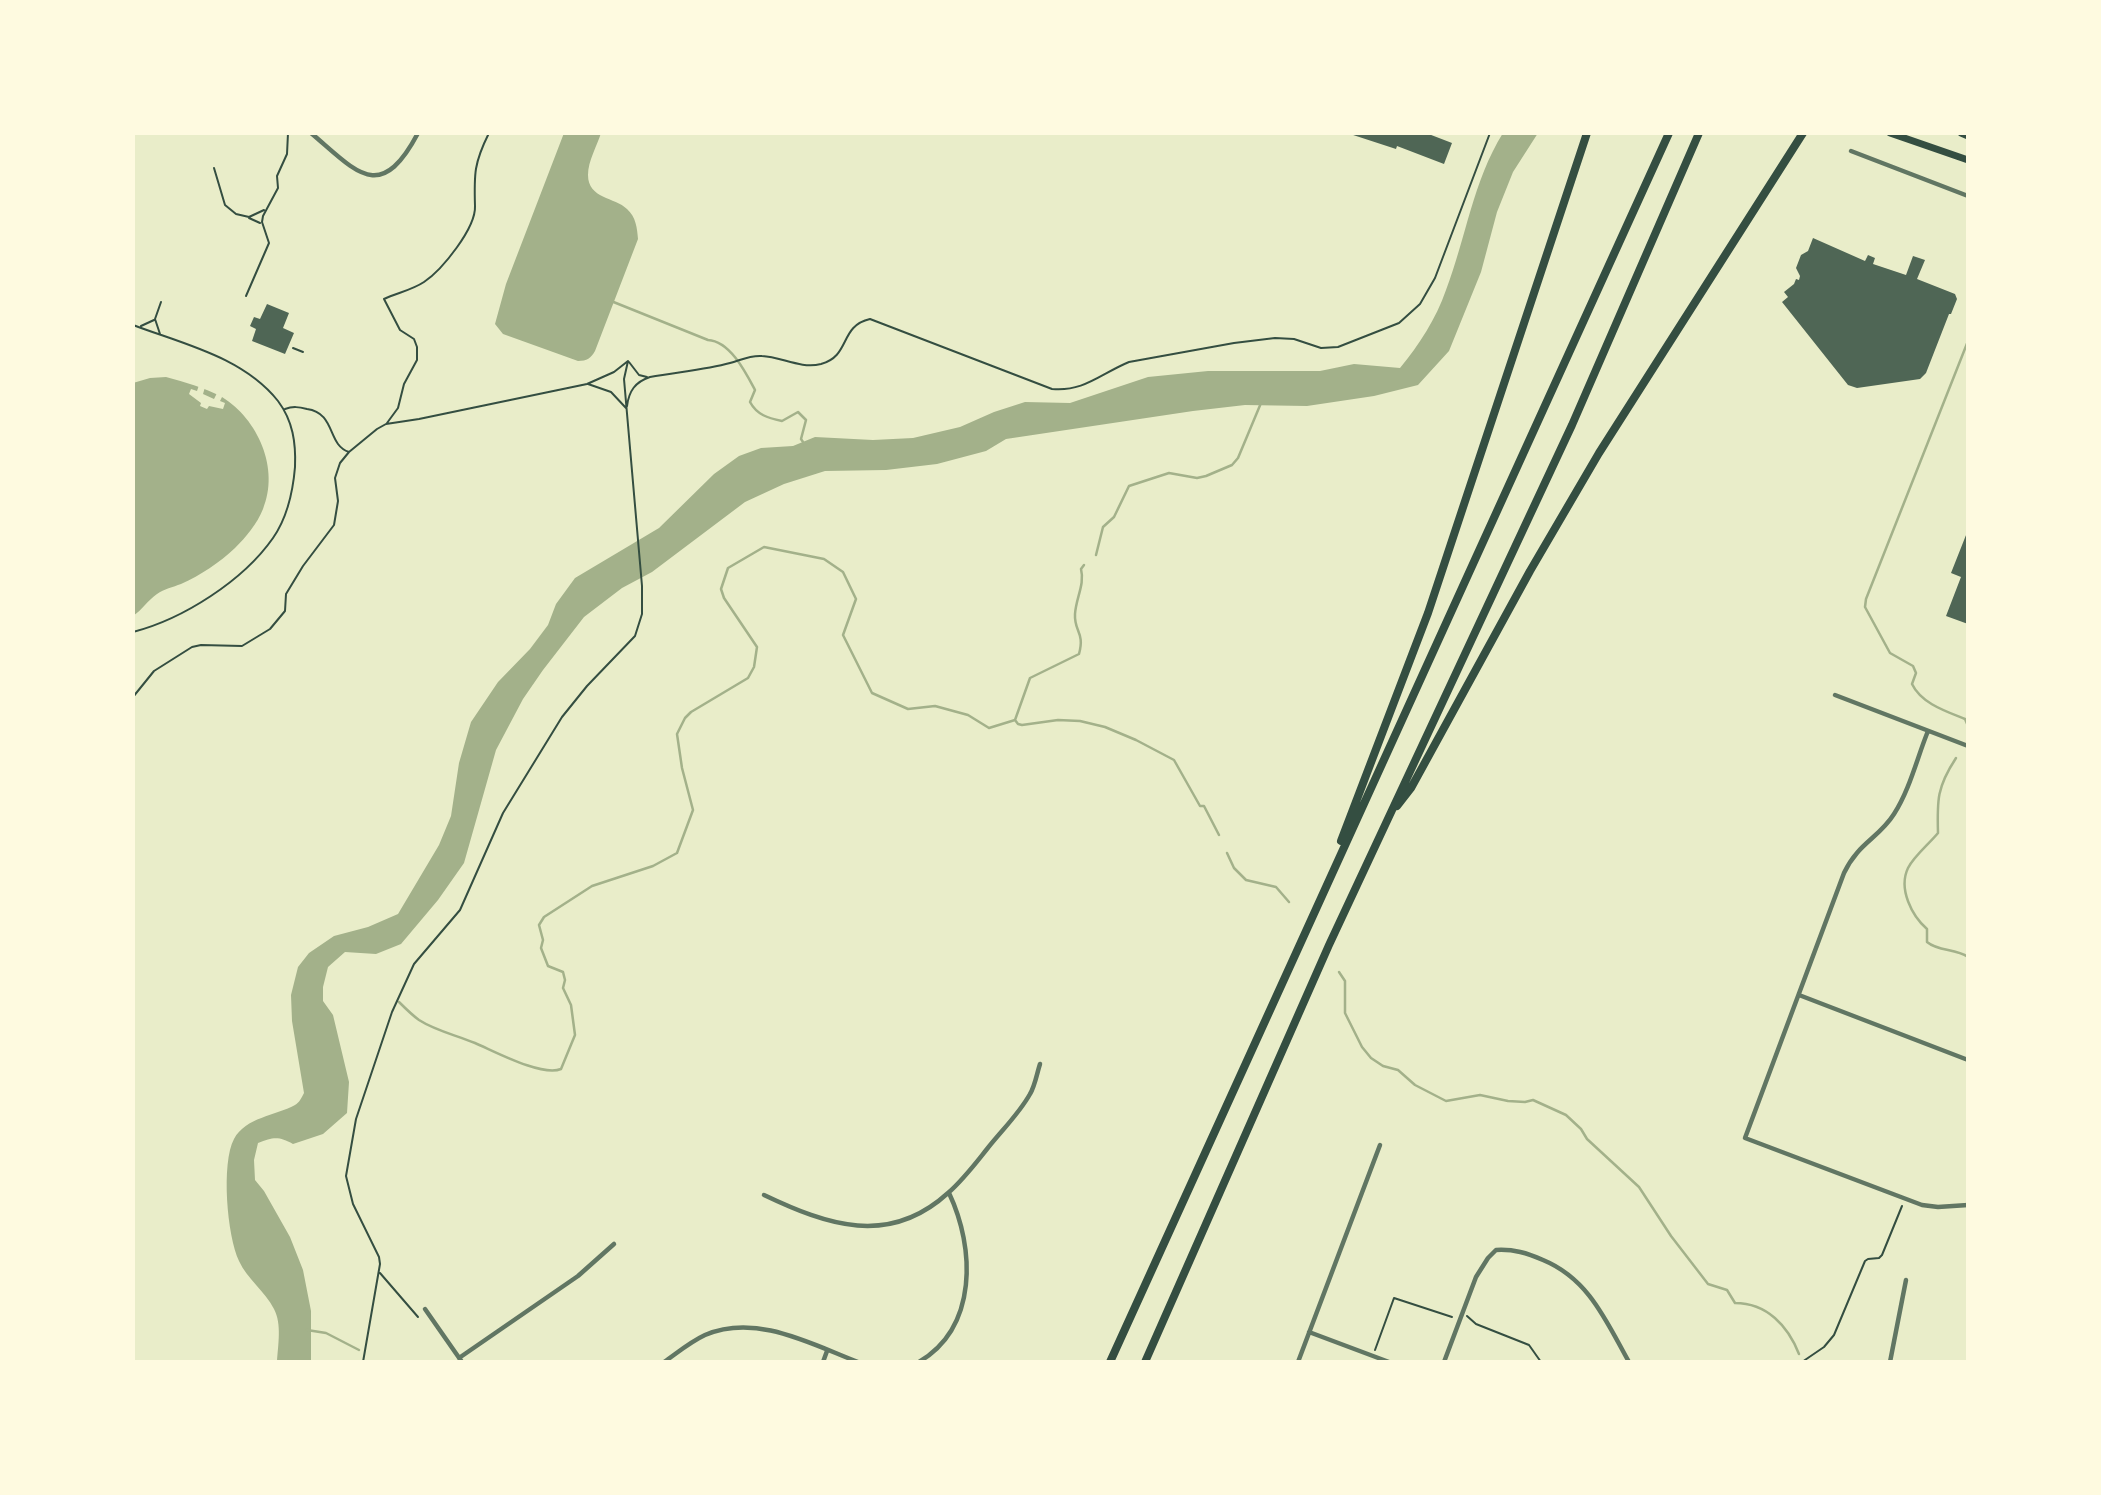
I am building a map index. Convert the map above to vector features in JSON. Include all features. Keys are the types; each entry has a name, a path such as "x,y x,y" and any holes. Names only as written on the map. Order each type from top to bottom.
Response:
{"highway":[{"path":"1311,917 1428,613 1587,133"},
{"path":"1110,1362 1669,133"},
{"path":"1145,1362 1387,820 1572,425 1699,133"},
{"path":"1387,820 1411,788 1599,453 1803,133"}],"main road":[{"path":"1890,133 1968,160"},
{"path":"1961,133 1968,136"}],"street":[{"path":"311,133 355,171 372,176 381,175 397,162 418,133"},
{"path":"1852,151 1968,196"},
{"path":"1835,695 1968,746"},
{"path":"1927,731 1893,816 1865,842 1849,863 1745,1138 1905,1199 1938,1207 1968,1205"},
{"path":"1799,995 1968,1060"},
{"path":"764,1195 824,1221 864,1226 882,1225 913,1216 949,1193 1031,1094 1040,1064"},
{"path":"1298,1362 1380,1145"},
{"path":"919,1362 934,1350 954,1327 965,1293 965,1238 949,1193"},
{"path":"425,1309 461,1360 578,1276 614,1244"},
{"path":"1444,1362 1476,1277 1496,1250 1512,1249 1556,1265 1580,1282 1598,1306 1629,1362"},
{"path":"1890,1362 1906,1280"},
{"path":"664,1362 708,1334 736,1327 766,1329 858,1362"},
{"path":"1309,1332 1388,1362"},
{"path":"823,1362 827,1351"}],"path":[{"path":"246,296 269,243 262,224 264,210 276,192 277,176 287,154 288,133"},
{"path":"133,697 154,671 191,647 242,646 261,635 285,611 286,594 313,551 334,525 338,515 335,478 340,463 349,452 386,424 398,408 404,384 417,360 414,339 400,330 384,299 425,282 457,247 473,218 474,174 489,133"},
{"path":"626,409 629,393 642,380 650,377 760,356 803,366 821,364 834,358 842,349 852,328 861,321 870,319 1052,388 1065,390 1090,383 1129,362 1234,343 1275,338 1294,339 1321,348 1338,347 1399,323 1420,304 1435,278 1490,133"},
{"path":"214,168 225,205 236,214 262,224"},
{"path":"248,218 264,210"},
{"path":"138,326 145,326 155,319 162,302"},
{"path":"155,319 160,335"},
{"path":"133,325 220,357 239,368 261,384 284,410 295,436 294,476 290,499 274,537 250,566 200,602 167,621 133,632"},
{"path":"293,348 303,352"},
{"path":"386,424 412,421 587,384 614,372 628,361"},
{"path":"628,361 639,375 650,377"},
{"path":"363,1362 380,1273 379,1256 353,1204 346,1176 356,1119 392,1012 414,964 460,910 503,813 562,717 587,686 635,636 642,614 631,439 624,379 628,361"},
{"path":"587,384 611,392 626,409"},
{"path":"284,410 298,406 323,414 338,444 349,452"},
{"path":"1802,1362 1824,1348 1834,1335 1865,1261 1882,1255 1905,1199"},
{"path":"380,1273 418,1317"},
{"path":"1373,1356 1394,1298 1450,1317 1465,1315 1476,1324 1530,1345 1541,1362"}],"shaded area":[{"path":"564,133 601,133 589,164 589,183 597,193 630,212 636,223 638,239 595,351 588,359 581,361 503,334 495,324 506,284"},
{"path":"1503,133 1538,133 1513,172 1497,212 1481,272 1449,351 1418,385 1374,396 1307,406 1245,405 1006,439 986,451 937,464 886,470 825,471 784,484 745,502 652,572 622,588 584,617 523,699 496,750 464,863 438,900 401,944 376,954 345,952 328,967 323,1001 333,1015 349,1082 347,1113 323,1134 293,1144 276,1138 258,1143 254,1160 255,1180 290,1237 303,1270 311,1311 311,1362 277,1362 278,1321 270,1303 239,1261 231,1235 227,1182 230,1150 239,1132 253,1121 295,1105 304,1093 292,1021 291,995 298,967 309,953 334,936 368,927 398,914 439,845 451,816 459,763 471,722 498,682 530,649 548,625 556,604 575,578 659,528 714,474 739,456 761,448 793,446 815,437 873,440 913,438 960,427 1025,402 1070,403 1148,377 1208,371 1320,371 1354,364 1400,368 1426,331 1442,301 1484,170"},
{"path":"166,377 222,397 246,418 262,446 267,462 268,494 258,520 235,548 203,573 157,594 133,616 133,383"}],"pier":[{"path":"199,385 205,387 203,394 214,399 217,393 223,395 220,401 225,403 223,409 200,406 201,403 189,394 191,389 197,391"}],"building":[{"path":"1347,133 1426,133 1452,143 1444,164 1397,146 1396,149"},
{"path":"1813,238 1865,261 1868,255 1875,258 1873,264 1906,275 1913,256 1925,260 1917,279 1955,294 1957,299 1951,314 1926,373 1920,379 1857,388 1848,385 1782,302 1788,297 1784,292 1796,279 1799,280 1796,268"},
{"path":"267,304 289,313 283,328 294,333 285,354 252,341 256,329 250,326 254,317 260,319"},
{"path":"1968,530 1968,624 1946,616 1961,577 1951,573"}],"waterway":[{"path":"611,301 723,346 736,359 755,390 750,402 756,410 782,421 798,412 806,420 801,439 805,445"},
{"path":"1968,341 1865,607 1890,653 1913,666 1916,673 1912,684 1916,691 1934,706 1965,719 1968,726"},
{"path":"1096,555 1103,527 1114,517 1129,486 1169,473 1197,478 1232,465 1238,458 1261,403"},
{"path":"399,1002 419,1020 439,1030 530,1066 553,1071 561,1069 575,1035 571,1005 563,988 563,972 548,966 541,948 543,940 539,925 544,917 592,886 653,866 677,853 693,810 682,768 677,734 691,712 748,678 754,667 757,647 724,598 721,589 728,568 764,547 824,559 843,572 856,599 843,635 872,693 908,709 935,706 968,715 989,728 1015,720 1030,678 1079,654 1081,641 1075,614 1082,580 1081,569 1084,565"},
{"path":"1015,720 1022,725 1058,720 1080,721 1105,727 1174,760 1219,835"},
{"path":"1956,758 1945,777 1940,794 1938,833 1908,868 1905,885 1908,902 1927,929 1927,942 1968,957"},
{"path":"1227,853 1234,868 1246,880 1276,887 1289,902"},
{"path":"1339,972 1345,981 1345,1013 1362,1047 1371,1058 1383,1066 1398,1070 1415,1085 1446,1101 1480,1095 1508,1101 1533,1100 1566,1115 1587,1139 1639,1187 1671,1236 1708,1284 1727,1290 1735,1303 1757,1307 1775,1318 1789,1334 1799,1354"},
{"path":"307,1330 326,1333 359,1350"}]}
